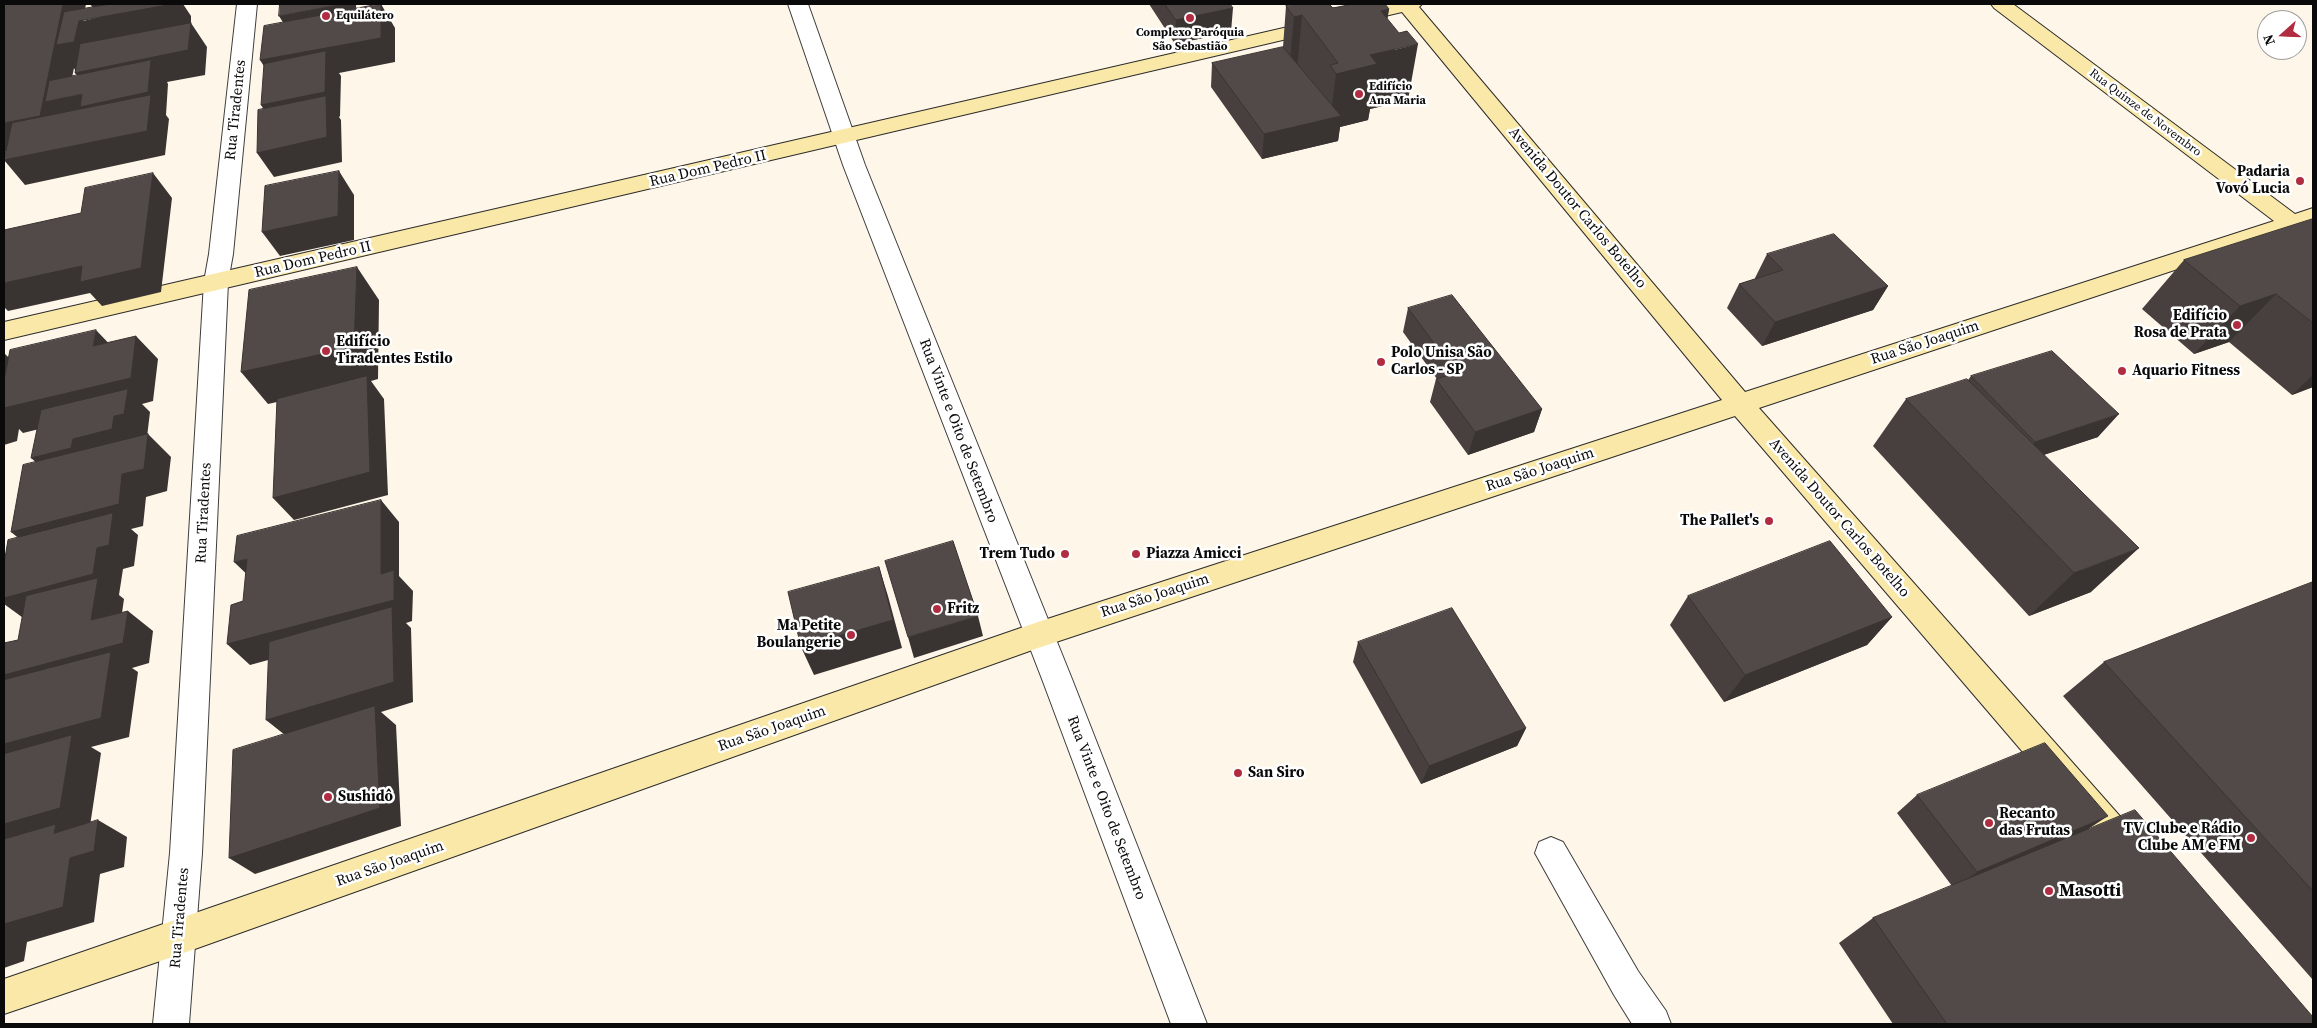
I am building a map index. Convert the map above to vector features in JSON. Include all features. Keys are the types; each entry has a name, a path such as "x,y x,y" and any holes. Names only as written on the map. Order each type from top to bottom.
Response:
{"main road":[{"name":"Rua Dom Pedro II","path":"4,330 845,137 1408,4"},
{"name":"Avenida Doutor Carlos Botelho","path":"1408,4 1740,404 2143,867"},
{"name":"Rua Quinze de Novembro","path":"2001,4 2306,226"},
{"name":"Rua São Joaquim","path":"4,997 178,938 1038,635 1740,404 2306,226"}],"street":[{"name":"Rua Tiradentes","path":"171,1024 186,853 216,282 221,254 247,4"},
{"name":"Rua Vinte e Oito de Setembro","path":"798,4 854,165 1189,1024"},
{"path":"1551,853 1626,983 1653,1024"}],"building":[{"path":"6,4 63,4 40,116 4,123 4,11"},
{"path":"111,4 173,4 79,21 74,42 56,45 64,12"},
{"path":"280,4 342,4 279,16"},
{"path":"381,4 381,38 260,60 264,26"},
{"path":"1165,4 1230,4 1233,8 1176,20"},
{"path":"1329,4 1333,8 1353,4 1385,4 1389,9 1381,11 1399,33 1407,31 1418,44 1370,55 1377,64 1336,74 1330,65 1338,63 1302,15 1294,17 1286,6"},
{"path":"191,23 188,50 75,73 80,44"},
{"path":"1283,47 1341,116 1264,134 1212,63"},
{"path":"326,51 325,92 261,105 264,64"},
{"path":"151,60 148,92 80,107 82,94 45,102 49,81"},
{"path":"151,95 147,131 4,160 12,123"},
{"path":"326,96 327,137 257,153 258,110"},
{"path":"339,171 338,216 262,232 265,186"},
{"path":"153,173 141,268 80,282 82,266 4,283 4,230 81,213 85,188"},
{"path":"2313,219 2313,323 2276,294 2240,306 2184,260"},
{"path":"1834,234 1888,286 1775,322 1739,284 1783,270 1767,254"},
{"path":"357,267 354,347 241,372 249,290"},
{"path":"1452,295 1542,409 1475,432 1436,379 1456,373 1408,308"},
{"path":"96,330 93,346 136,336 131,378 4,408 4,380 10,350"},
{"path":"2052,351 2119,414 2035,442 1971,376"},
{"path":"367,376 370,472 273,498 277,399"},
{"path":"1967,379 2139,548 2074,573 1906,399"},
{"path":"128,389 124,414 114,416 112,429 73,439 71,448 31,458 41,410"},
{"path":"148,434 144,469 122,474 119,504 11,532 23,465"},
{"path":"381,500 381,574 394,570 394,600 227,644 231,605 243,601 247,559 234,562 237,536"},
{"path":"113,513 109,545 97,548 93,574 4,598 4,564 8,540"},
{"name":"Fritz","path":"953,541 978,616 908,637 885,561"},
{"path":"1830,541 1892,617 1745,675 1688,596"},
{"path":"879,567 893,620 801,647 788,592"},
{"path":"98,578 91,620 128,611 123,643 4,675 4,643 18,640 26,596"},
{"path":"2313,582 2313,891 2104,662"},
{"path":"392,607 394,682 266,720 269,642"},
{"path":"1452,608 1526,728 1429,766 1358,642"},
{"path":"111,652 101,718 4,744 4,680"},
{"name":"Sushidô","path":"375,706 380,808 229,858 233,750"},
{"path":"72,735 60,808 4,824 4,754"},
{"name":"Recanto das Frutas","path":"2045,743 2108,816 1977,872 1917,795"},
{"name":"Masotti","path":"2135,810 2313,1017 2313,1024 1947,1024 1873,918"},
{"path":"98,820 94,851 70,858 63,907 4,924 4,839 56,824 54,833"}],"place":[{"name":"Equilátero","path":"326,16"},
{"name":"Complexo Paróquia São Sebastião","path":"1190,18"},
{"name":"Edifício Ana Maria","path":"1359,94"},
{"name":"Padaria Vovó Lucia","path":"2300,181"},
{"name":"Edifício Rosa de Prata","path":"2237,325"},
{"name":"Edifício Tiradentes Estilo","path":"326,351"},
{"name":"Polo Unisa São Carlos - SP","path":"1381,362"},
{"name":"Aquario Fitness","path":"2122,371"},
{"name":"The Pallet's","path":"1769,521"},
{"name":"Trem Tudo","path":"1065,554"},
{"name":"Piazza Amicci","path":"1136,554"},
{"name":"Fritz","path":"937,609"},
{"name":"Ma Petite Boulangerie","path":"851,635"},
{"name":"San Siro","path":"1238,773"},
{"name":"Sushidô","path":"328,797"},
{"name":"Recanto das Frutas","path":"1989,823"},
{"name":"TV Clube e Rádio Clube AM e FM","path":"2251,838"},
{"name":"Masotti","path":"2049,891"}]}
